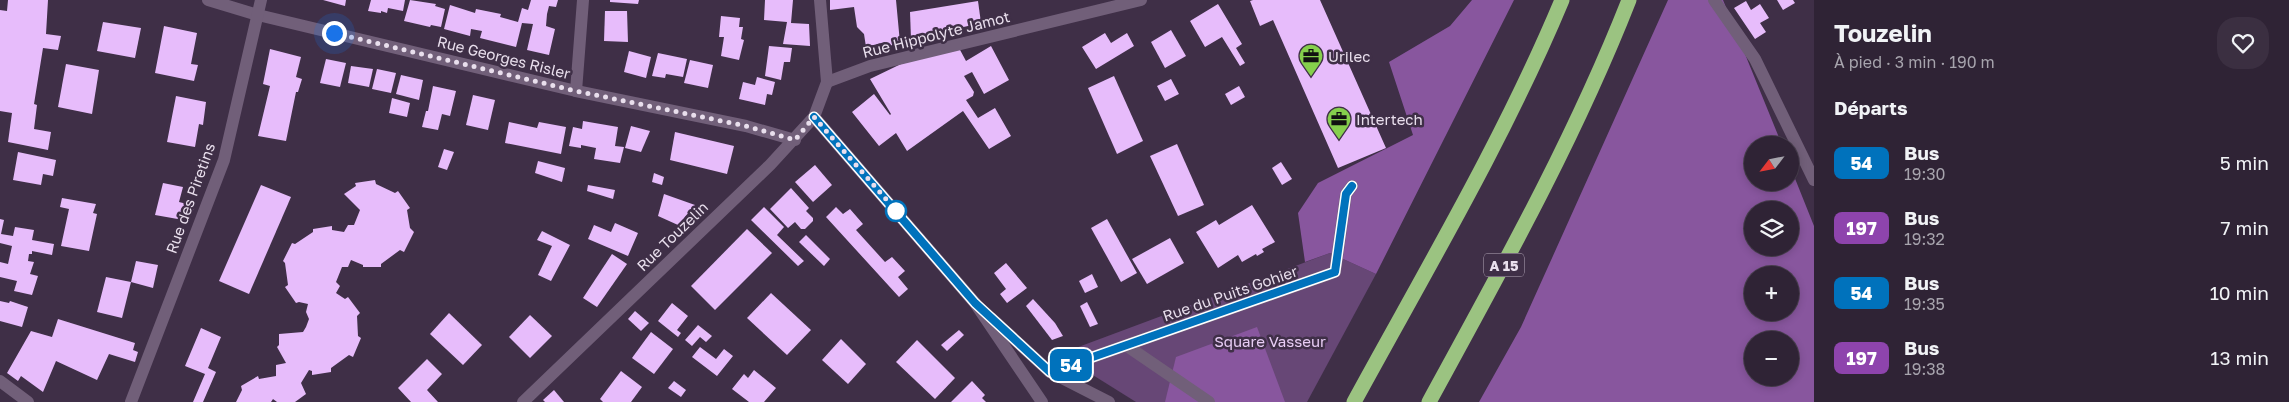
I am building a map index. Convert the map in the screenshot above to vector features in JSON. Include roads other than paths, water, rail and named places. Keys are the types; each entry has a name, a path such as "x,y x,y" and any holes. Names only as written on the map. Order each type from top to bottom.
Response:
{"highway":[{"path":"1354,402 1475,181 1550,29 1562,0"},
{"name":"A 15","path":"1429,402 1533,212 1609,51 1629,0"}],"street":[{"name":"Rue Georges Risler","path":"208,0 258,15 576,91 746,126 795,140"},
{"name":"Rue des Piretins","path":"131,402 224,160 261,0"},
{"path":"576,91 583,0"},
{"path":"820,0 827,82"},
{"name":"Rue Hippolyte Jamot","path":"827,82 870,66 1117,3 1141,0"},
{"path":"1714,0 1755,59 1814,180"},
{"name":"Rue Touzelin","path":"524,402 795,140 814,117 827,82"},
{"path":"814,117 975,303 1050,372 1109,402"},
{"name":"Rue du Puits Gohier","path":"1050,372 1335,272 1346,194 1352,186"},
{"path":"975,303 1042,402"},
{"path":"1127,346 1209,402"},
{"path":"0,381 28,402"}],"place":[{"name":"Urilec","path":"1311,77"},
{"name":"Intertech","path":"1339,140"}],"park label":[{"name":"Square Vasseur","path":"1270,341"}]}
